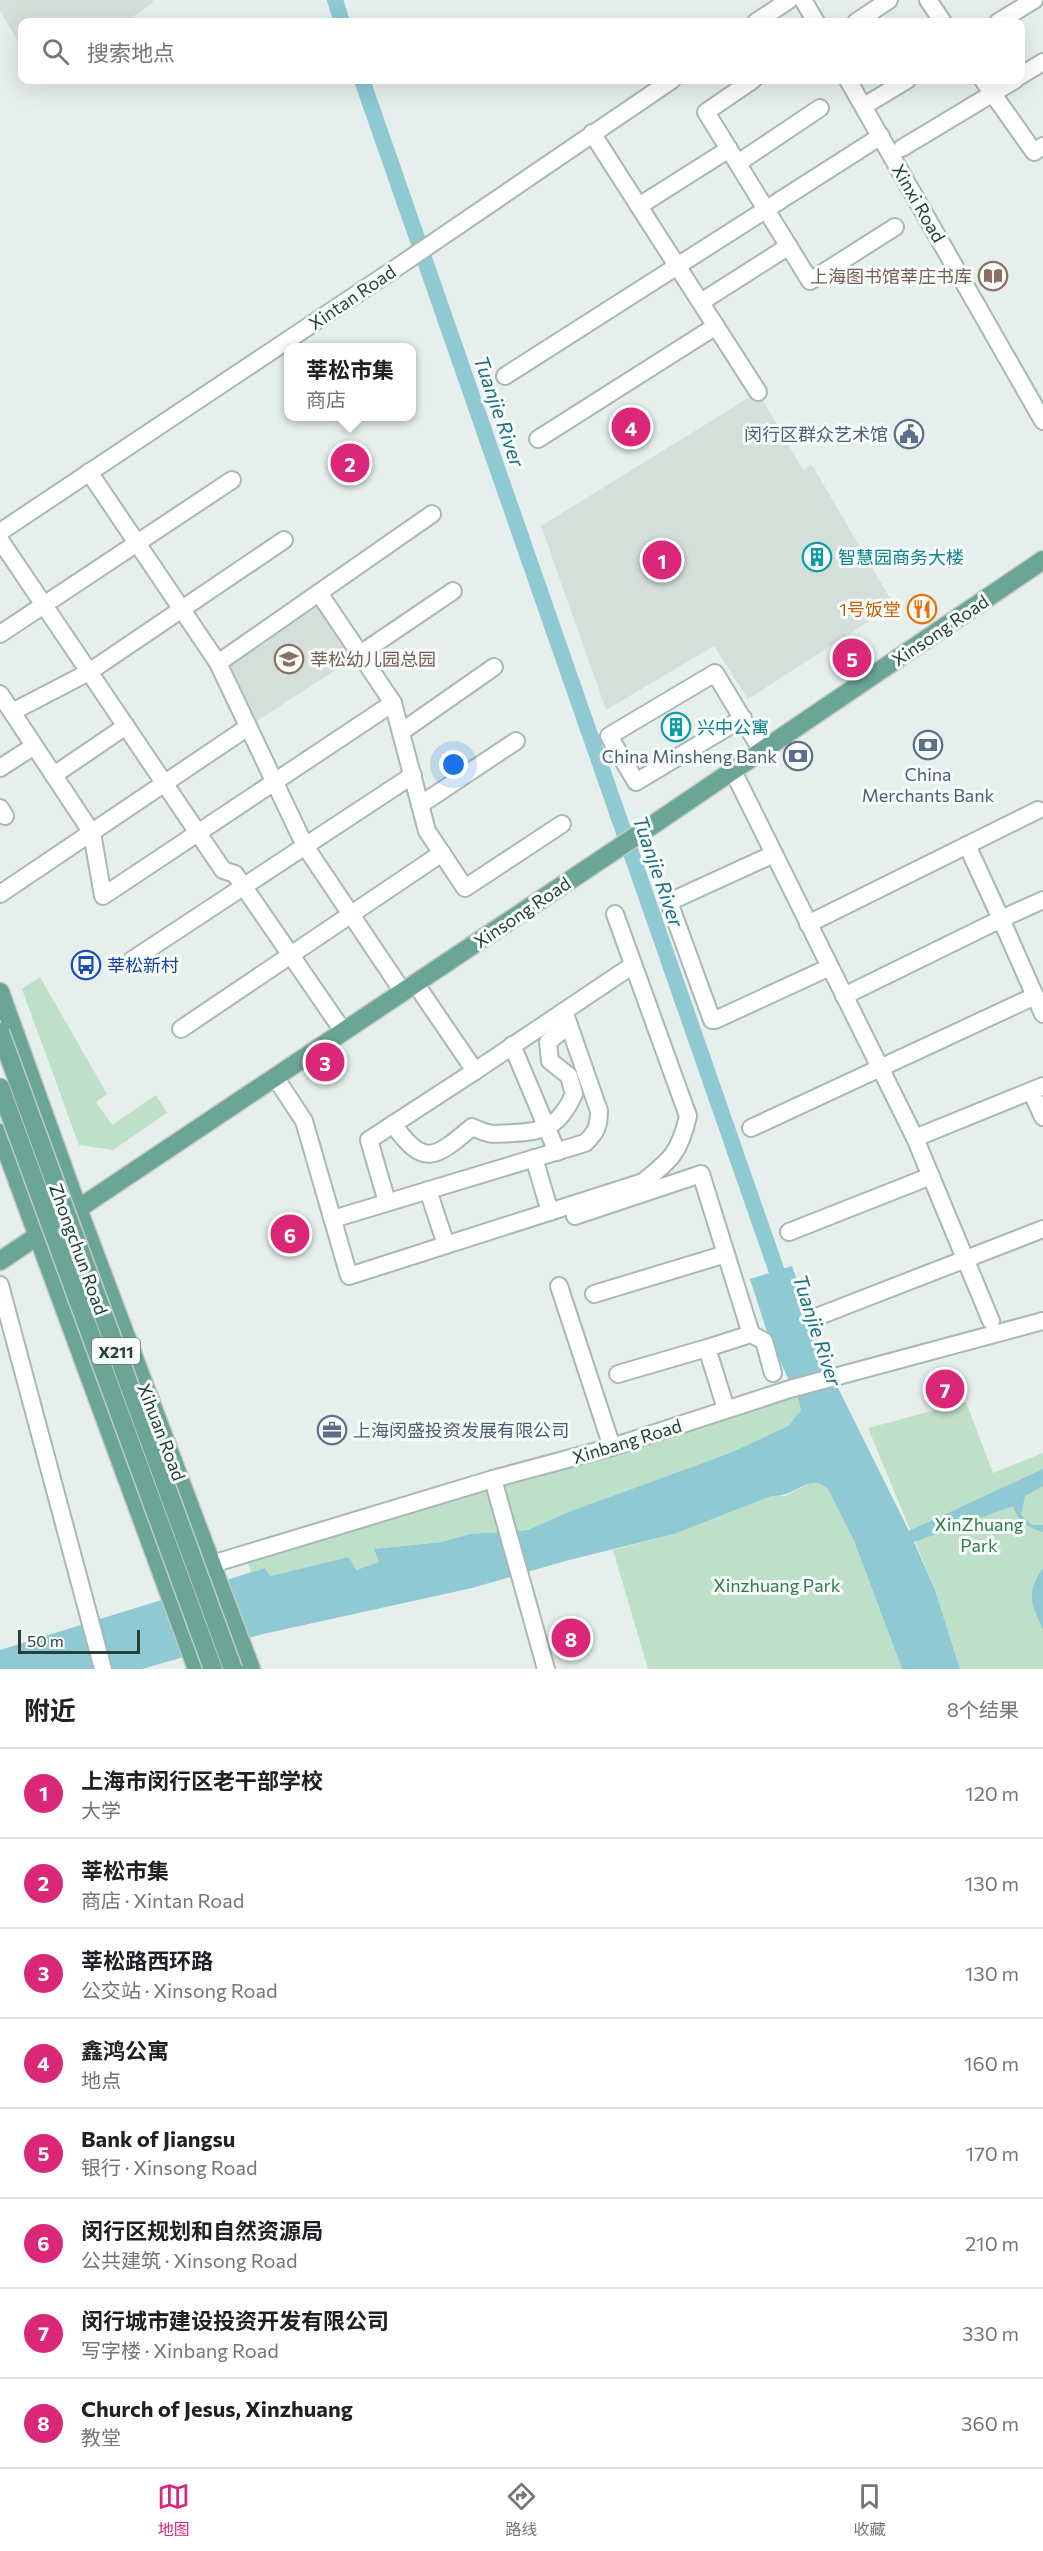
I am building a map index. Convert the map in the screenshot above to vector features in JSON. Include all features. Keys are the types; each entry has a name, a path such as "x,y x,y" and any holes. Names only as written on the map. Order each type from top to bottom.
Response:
{"main road":[{"name":"Xinsong Road","path":"0,1261 733,771 1043,560"},
{"name":"Xihuan Road","path":"0,992 78,1209 214,1568 244,1668"},
{"name":"Zhongchun Road","path":"0,1032 244,1668"},
{"name":"Zhongchun Road","path":"0,1087 202,1668"},
{"path":"0,1133 169,1592 202,1668"}],"street":[{"path":"762,18 789,0"},
{"path":"803,0 814,18"},
{"path":"862,18 889,0"},
{"path":"928,0 941,18"},
{"path":"1005,18 1034,0"},
{"path":"1025,73 1043,62"},
{"name":"Xintan Road","path":"0,532 393,270 666,84"},
{"path":"747,84 706,112 810,281 895,227"},
{"name":"Xinxi Road","path":"850,84 1043,421"},
{"path":"864,106 900,84"},
{"path":"902,148 988,86 1034,152 1043,146"},
{"path":"639,206 820,108"},
{"path":"592,133 758,392"},
{"path":"505,376 881,136"},
{"path":"700,302 789,246"},
{"path":"538,439 716,326"},
{"path":"89,472 218,663 305,846 351,914 475,1071"},
{"path":"0,634 232,480"},
{"path":"218,663 432,514"},
{"path":"0,540 223,870 235,874 343,1031"},
{"path":"12,712 89,672 284,540"},
{"path":"360,654 453,591"},
{"path":"319,593 393,703 427,831 465,888 562,824"},
{"path":"401,732 494,667"},
{"path":"743,718 636,782 609,736 715,673 743,718 762,751"},
{"path":"0,694 92,833 103,896 393,703"},
{"path":"54,775 126,726"},
{"path":"0,894 248,727"},
{"path":"420,805 516,741"},
{"path":"0,768 34,746"},
{"path":"733,771 915,1138 991,1321"},
{"path":"132,960 413,775"},
{"path":"808,924 1038,810"},
{"path":"968,845 1043,1014"},
{"path":"181,1029 442,853"},
{"path":"774,854 669,902 712,1020 830,968"},
{"path":"844,996 1043,900"},
{"path":"275,1077 304,1122 349,1276 643,1182 664,1165 682,1142 688,1116 615,914"},
{"path":"387,1202 369,1140 512,1045 566,1018 633,965"},
{"path":"751,1128 1035,996"},
{"path":"393,1124 408,1145 417,1153 438,1153 472,1127 491,1136 532,1133 547,1128 567,1109 574,1094 569,1076 550,1061 548,1042 566,1018"},
{"path":"333,1219 585,1143 594,1135 599,1124 599,1111 566,1018"},
{"path":"512,1045 557,1152"},
{"path":"915,1138 1037,1089 1043,1117"},
{"path":"534,1158 550,1212"},
{"path":"575,1216 701,1174 751,1334 764,1341 773,1373"},
{"path":"789,1232 931,1176"},
{"path":"428,1190 446,1245"},
{"path":"819,1316 966,1261 1043,1229"},
{"path":"594,1294 726,1254"},
{"path":"0,1286 103,1669"},
{"path":"559,1286 612,1447"},
{"name":"Xinbang Road","path":"214,1568 494,1479 612,1447 790,1389 1043,1320"},
{"path":"618,1374 751,1334"},
{"path":"707,1348 726,1410"},
{"path":"494,1479 546,1669"}],"shaded area":[{"path":"0,0 152,0 154,2 131,18 18,18 18,41 0,11"},
{"path":"758,392 803,470 812,465 894,605 748,699 714,646 606,710 541,526"},
{"name":"莘松幼儿园总园","path":"319,593 360,654 248,727 218,663"}],"green space":[{"path":"40,977 107,1094 96,1102 112,1125 156,1095 167,1113 113,1150 79,1145 22,989"},
{"path":"790,1389 799,1402 801,1410 788,1426 730,1453 566,1513 528,1530 470,1534 442,1542 374,1549 380,1562 355,1570 349,1557 270,1576 265,1568 251,1573 245,1554"},
{"name":"XinZhuang Park","path":"966,1402 993,1473 1043,1453 1043,1669 960,1669 935,1590 868,1428"},
{"name":"Xinzhuang Park","path":"812,1482 822,1483 828,1489 854,1541 902,1669 648,1669 613,1550 674,1534 772,1496 785,1496"}],"water":[{"path":"792,1266 823,1354 909,1531 1043,1469 1043,1486 1025,1496 1021,1515 1032,1525 1043,1525 1043,1532 1024,1524 1013,1506 914,1542 935,1590 960,1669 902,1669 854,1541 828,1489 815,1483 789,1493 772,1496 674,1534 569,1560 472,1588 263,1634 142,1669 0,1669 0,1650 265,1568 270,1576 349,1557 356,1570 379,1562 374,1549 442,1542 470,1534 528,1530 566,1513 730,1453 788,1426 801,1410 799,1402 768,1335 750,1279"},
{"path":"1043,1568 1043,1630 1033,1606 1032,1592"}],"waterway":[{"name":"Tuanjie River","path":"335,0 341,18"},
{"name":"Tuanjie River","path":"363,84 784,1292"}],"place":[{"name":"上海图书馆莘庄书库","path":"993,276"},
{"name":"鑫鸿公寓","path":"631,427"},
{"name":"闵行区群众艺术馆","path":"909,434"},
{"name":"莘松市集","path":"350,463"},
{"name":"智慧园商务大楼","path":"817,557"},
{"name":"上海市闵行区老干部学校","path":"662,560"},
{"name":"1号饭堂","path":"922,609"},
{"name":"Bank of Jiangsu","path":"852,658"},
{"name":"莘松幼儿园总园","path":"289,659"},
{"name":"兴中公寓","path":"676,727"},
{"name":"China Merchants Bank","path":"928,745"},
{"name":"China Minsheng Bank","path":"798,756"},
{"name":"莘松新村","path":"86,965"},
{"name":"莘松路西环路","path":"325,1062"},
{"name":"闵行区规划和自然资源局","path":"290,1234"},
{"name":"闵行城市建设投资开发有限公司","path":"945,1389"},
{"name":"上海闵盛投资发展有限公司","path":"332,1430"},
{"name":"Church of Jesus, Xinzhuang","path":"571,1638"}]}
